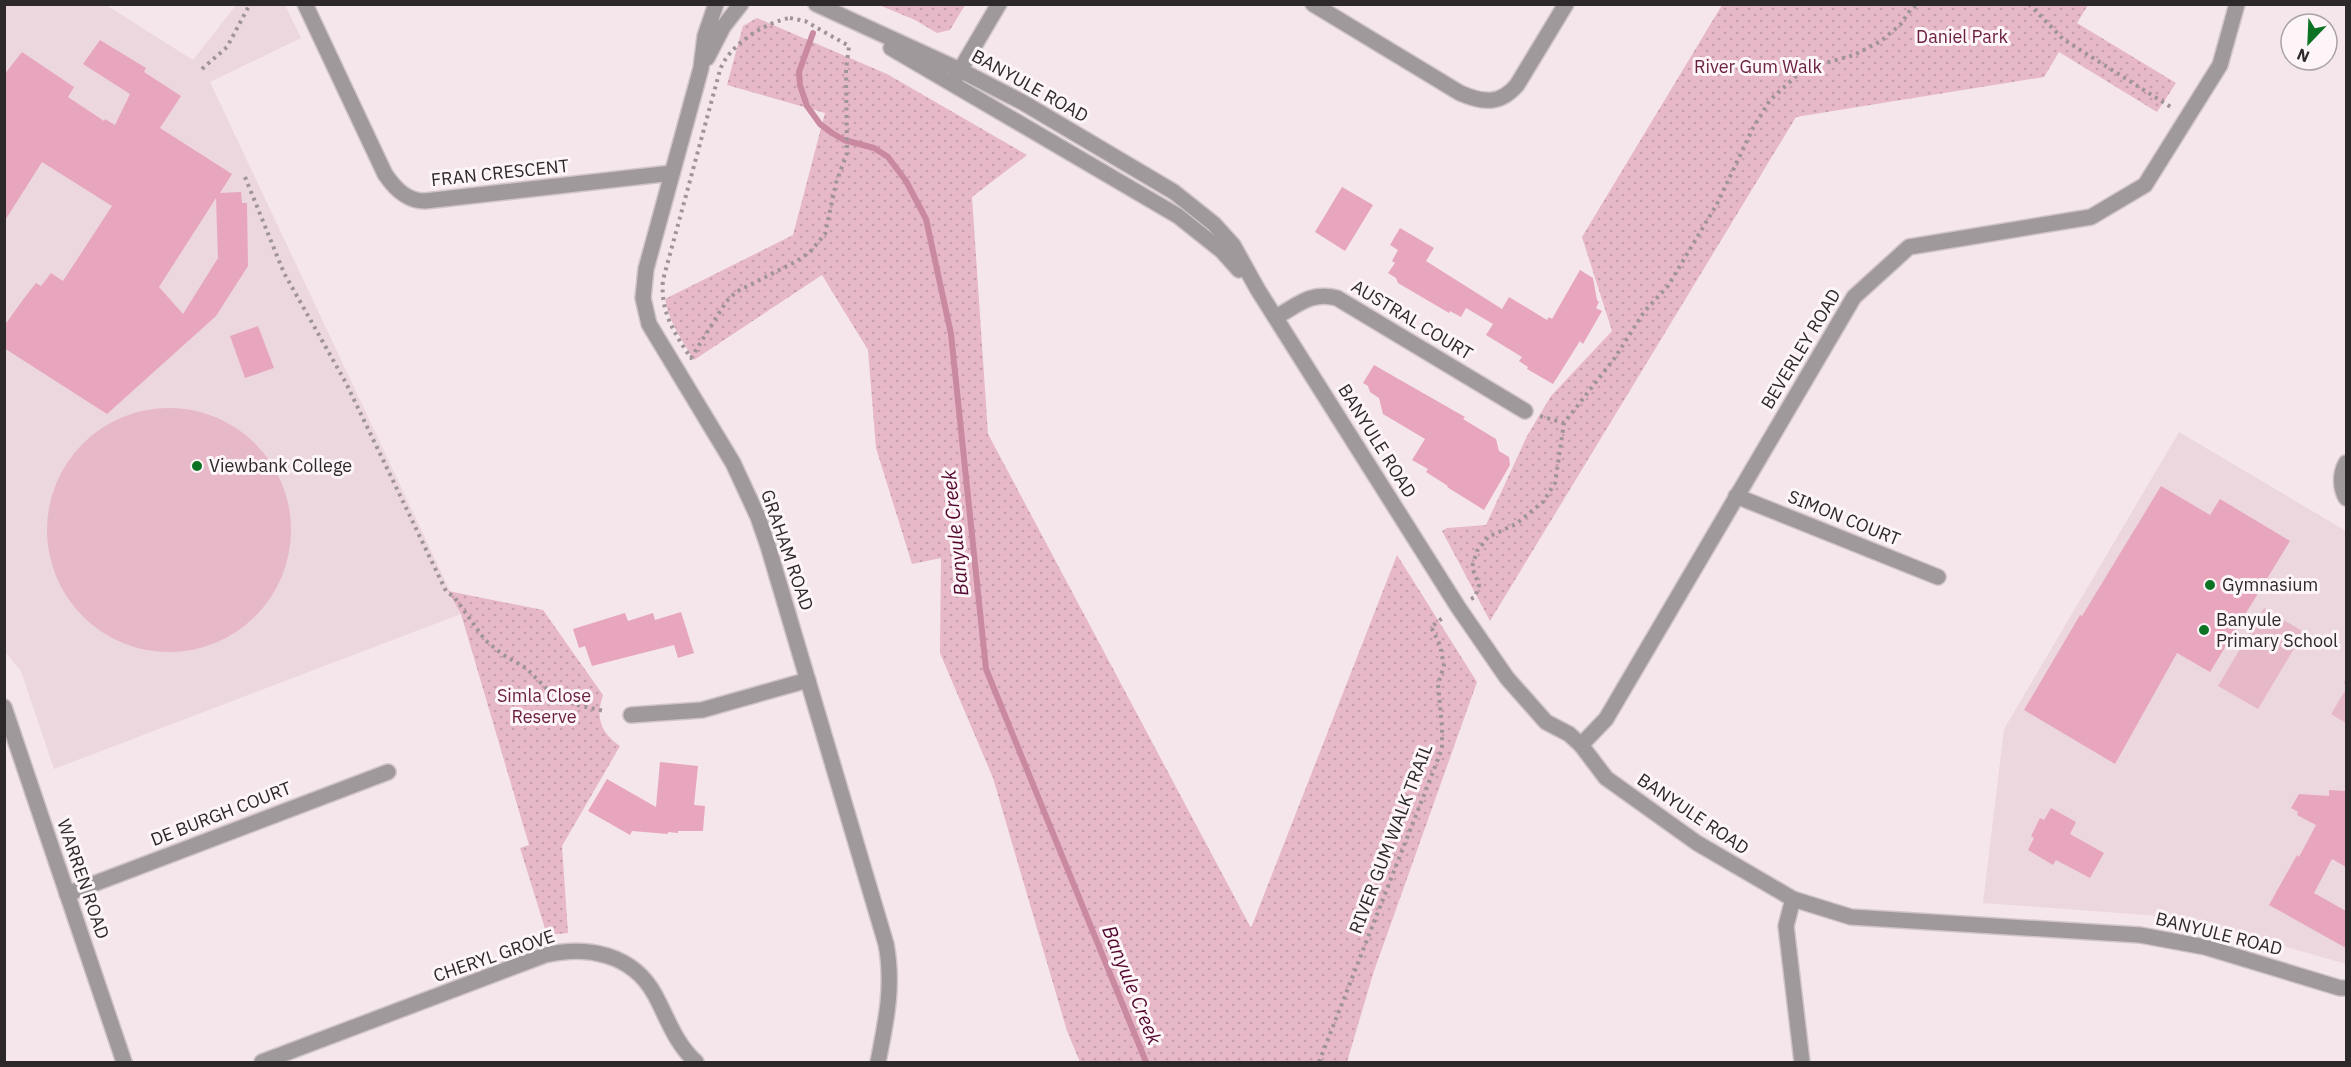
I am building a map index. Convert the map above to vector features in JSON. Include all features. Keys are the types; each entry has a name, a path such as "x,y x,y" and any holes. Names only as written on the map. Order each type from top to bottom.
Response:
{"street":[{"name":"FRAN CRESCENT","path":"305,4 385,174 395,188 410,198 425,201 672,173"},
{"name":"GRAHAM ROAD","path":"717,4 705,36 701,68 646,269 643,285 646,312 655,335 746,489 768,546 890,962 889,1005 878,1062"},
{"name":"GRAHAM ROAD","path":"701,68 723,27 741,4"},
{"name":"BANYULE ROAD","path":"816,4 956,78 1042,137 1178,216 1222,251 1258,290"},
{"path":"956,78 999,4"},
{"path":"1313,4 1460,93 1482,101 1492,101 1510,94 1518,86 1566,4"},
{"name":"BEVERLEY ROAD","path":"1581,745 1606,719 1854,297 1909,247 2091,217 2145,185 2189,118 2220,64 2237,4"},
{"name":"BANYULE ROAD","path":"956,78 1032,107 1192,206 1233,244 1258,290 1458,608 1515,687 1546,722 1569,734 1581,745 1606,778 1697,843 1793,899 1851,916 2140,935 2205,948 2346,988"},
{"name":"AUSTRAL COURT","path":"1276,317 1313,296 1326,295 1337,298 1525,411"},
{"path":"2345,465 2341,484 2346,498"},
{"name":"SIMON COURT","path":"1736,496 1938,577"},
{"path":"632,716 702,710 808,680"},
{"name":"WARREN ROAD","path":"4,707 124,1062"},
{"name":"DE BURGH COURT","path":"67,894 388,772"},
{"path":"1793,899 1786,926 1802,1062"},
{"name":"CHERYL GROVE","path":"262,1062 545,955 571,950 586,950 615,958 640,975 655,995 680,1045 696,1062"}],"path":[{"path":"202,69 226,47 250,4"},
{"name":"RIVER GUM WALK TRAIL","path":"1319,1062 1442,749 1438,684 1444,666 1440,645 1431,627 1475,597 1479,585 1472,567 1477,551 1488,537 1516,524 1543,502 1555,483 1564,423 1614,359 1644,312 1668,286 1717,204 1753,128 1770,100 1804,69 1854,55 1881,41 1900,25 1911,9 1918,4"},
{"path":"2030,4 2063,39 2189,118"},
{"path":"790,18 805,21 849,46 846,70 848,115 847,153 836,183 825,234 810,252 797,261 736,292 726,302 691,358 666,315 661,297 663,280 723,61 759,29 771,22 790,18"},
{"path":"245,177 284,273 346,383 446,591 455,598 485,639 502,654 526,668 551,693 577,705 604,711"},
{"path":"1525,411 1564,423"}],"shaded area":[{"name":"Viewbank College","path":"4,5 106,5 193,60 236,5 285,5 301,38 210,82 461,614 54,769 21,671 5,652"},
{"name":"Banyule Primary School","path":"2179,432 2346,531 2346,964 2187,918 1983,903 2004,729"}],"green space":[{"path":"965,4 950,30 937,33 915,20 879,5"},
{"name":"River Gum Walk","path":"1722,5 2088,5 2077,23 2176,83 2157,112 2059,52 2044,77 1796,117 1490,621 1442,531 1447,528 1486,525 1527,436 1551,396 1612,331 1582,237"},
{"path":"757,18 887,74 1027,155 972,197 988,434 1251,928 1397,555 1477,682 1373,974 1347,1062 1080,1062 1067,1031 993,778 940,653 941,558 912,564 876,448 868,350 822,275 694,360 677,331 667,307 665,299 793,235 825,113 727,85 743,26"},
{"path":"169,408 216,417 237,429 255,444 270,462 282,483 291,530 282,577 270,598 255,616 237,631 216,643 169,652 122,643 101,631 83,616 68,598 56,577 47,530 56,483 68,462 83,444 101,429 122,417"},
{"name":"Simla Close Reserve","path":"448,591 543,610 603,695 600,711 601,724 608,736 620,746 562,846 568,933 547,935 520,848 529,845 461,614"},
{"path":"2264,608 2304,632 2258,709 2218,686"},
{"path":"2346,689 2346,723 2331,714"}],"building":[{"path":"100,40 146,68 144,72 181,96 160,128 232,174 220,193 241,192 242,203 247,203 248,266 216,316 107,414 4,348 4,326 25,297 36,283 41,286 51,273 63,281 112,206 42,162 4,222 4,75 22,52 74,87 68,97 104,121 105,119 115,125 130,94 83,64","holes":["216,198 218,258 183,314 159,287"]},
{"path":"1342,187 1373,205 1345,251 1315,232"},
{"path":"1400,228 1434,248 1426,261 1502,309 1509,297 1547,320 1549,317 1552,319 1580,270 1593,278 1599,302 1596,308 1602,311 1583,344 1580,341 1553,384 1527,369 1528,367 1519,361 1522,357 1486,335 1493,324 1466,308 1461,317 1450,311 1449,313 1398,283 1396,278 1388,273 1395,263 1392,261 1398,250 1390,245"},
{"path":"258,326 274,368 245,378 230,336"},
{"path":"1374,365 1465,417 1463,419 1496,439 1499,451 1509,457 1510,465 1484,510 1447,487 1426,472 1428,469 1412,460 1425,439 1383,414 1379,398 1363,383"},
{"path":"2161,486 2210,515 2220,499 2290,541 2210,672 2177,653 2115,764 2024,710"},
{"path":"681,612 694,653 678,658 674,645 592,666 585,646 579,648 573,629 625,613 628,621 653,613 655,620"},
{"path":"660,762 698,766 694,805 705,806 703,831 678,831 678,833 668,832 668,834 632,831 630,835 588,811 607,779 656,807"},
{"path":"2329,790 2346,791 2346,867 2332,859 2314,893 2346,911 2346,948 2269,905 2316,825 2297,815 2298,812 2291,808 2299,794 2329,796"},
{"path":"2051,808 2076,822 2070,834 2104,853 2090,878 2056,860 2053,865 2028,850 2034,838 2031,836 2040,818 2044,820"}],"waterway":[{"name":"Banyule Creek","path":"813,33 799,72 800,85 807,106 820,124 832,133 844,140 874,148 888,157 906,181 926,219 951,334 986,669 1146,1062"}],"place":[{"name":"Viewbank College","path":"197,466"},
{"name":"Gymnasium","path":"2210,585"},
{"name":"Banyule Primary School","path":"2204,630"}],"park label":[{"name":"Daniel Park","path":"1962,37"}]}
